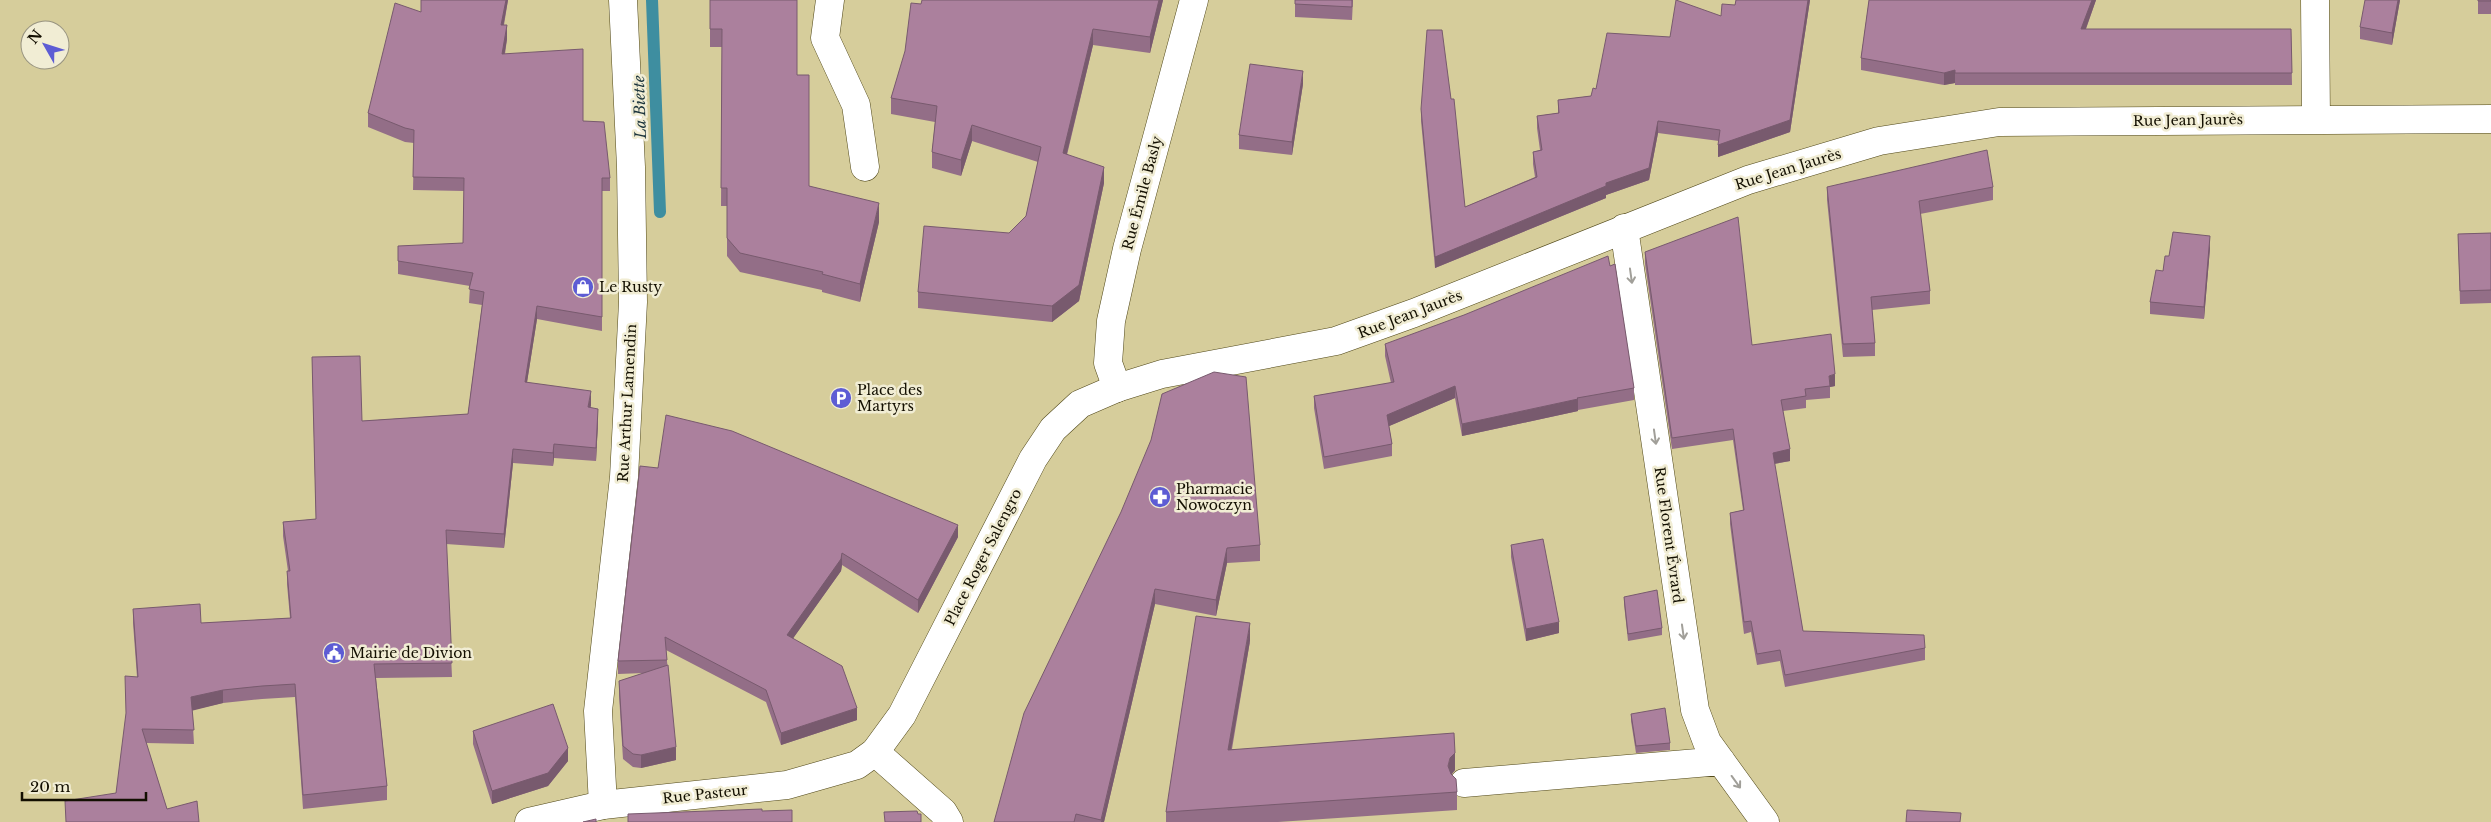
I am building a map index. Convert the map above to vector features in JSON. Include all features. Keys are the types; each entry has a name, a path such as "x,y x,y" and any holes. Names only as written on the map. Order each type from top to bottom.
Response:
{"main road":[{"name":"Rue Arthur Lamendin","path":"603,805 598,711 624,477 633,302 631,167 623,0"},
{"path":"830,0 824,38 856,105 865,167"},
{"name":"Rue Émile Basly","path":"1117,388 1108,364 1111,321 1127,248 1194,0"},
{"path":"2315,0 2316,119"},
{"name":"Rue Jean Jaurès","path":"1117,388 1162,374 1336,341 1441,303 1624,228 1748,180 1880,141 1999,122 2491,119"},
{"name":"Rue Florent Évrard","path":"1624,228 1695,710 1707,742 1765,822"},
{"name":"Place Roger Salengro","path":"876,752 902,715 1033,460 1053,429 1080,404 1117,388"},
{"name":"Rue Pasteur","path":"529,822 603,805 787,785 857,765 876,752"},
{"path":"876,752 943,812 948,822"},
{"path":"1464,783 1721,761"}],"building":[{"path":"421,0 506,0 501,25 507,25 502,54 583,49 583,121 604,122 610,178 602,178 602,317 537,306 525,382 591,391 588,407 598,409 596,448 554,444 553,453 513,449 504,534 446,530 452,663 374,664 387,786 303,795 295,684 223,690 191,697 194,730 142,729 167,809 197,801 199,822 66,822 65,801 116,793 126,713 125,676 138,677 133,609 200,604 201,623 291,618 287,571 290,571 283,522 316,519 312,357 360,356 362,421 468,414 484,292 469,289 473,273 398,261 398,246 463,243 464,178 413,177 414,130 368,113 395,3 421,12"},
{"path":"710,0 797,0 797,75 809,75 809,186 879,203 860,284 822,274 823,272 740,253 727,238 727,188 721,188 722,29 710,29"},
{"path":"922,0 1159,0 1150,37 1093,29 1063,153 1104,167 1079,285 1052,306 918,292 924,226 1009,233 1026,216 1041,147 972,125 961,160 932,152 937,106 891,98 905,51 911,3 921,4"},
{"path":"1295,0 1352,0 1352,7 1295,4"},
{"path":"1676,0 1721,16 1722,4 1735,5 1736,0 1808,0 1790,120 1718,145 1720,130 1658,121 1649,168 1606,183 1606,186 1435,257 1421,109 1427,30 1442,30 1451,99 1454,99 1465,207 1537,177 1533,152 1542,150 1537,116 1559,113 1558,100 1591,96 1593,88 1596,89 1607,33 1670,37"},
{"path":"1869,0 2092,0 2081,29 2291,29 2292,73 1955,73 1955,70 1944,73 1861,58"},
{"path":"2365,0 2398,0 2392,33 2360,27"},
{"path":"1250,64 1303,71 1292,142 1239,135"},
{"path":"1987,150 1993,187 1919,201 1930,291 1871,297 1875,343 1843,344 1827,187"},
{"path":"1738,217 1752,345 1831,334 1835,374 1829,376 1830,386 1805,389 1806,396 1781,400 1790,449 1773,453 1803,631 1924,635 1925,648 1785,675 1780,650 1757,654 1751,621 1744,622 1730,513 1744,510 1733,429 1672,438 1645,252"},
{"path":"2173,232 2210,236 2204,307 2150,302 2156,270 2163,271 2165,256 2169,256"},
{"path":"2491,233 2491,290 2460,291 2458,234"},
{"path":"1608,256 1610,266 1615,264 1634,388 1577,398 1462,424 1455,386 1387,415 1392,444 1324,457 1314,396 1394,382 1385,344 1464,315"},
{"path":"1214,372 1246,377 1260,545 1227,548 1216,600 1155,589 1101,820 1076,814 1074,822 994,822 1024,713 1121,512 1151,440 1162,394"},
{"path":"666,415 732,431 958,525 918,600 842,553 841,559 787,635 842,666 857,708 781,733 766,690 665,637 667,660 618,661 640,466 658,468"},
{"path":"1543,539 1559,622 1526,629 1511,545"},
{"path":"1657,590 1662,628 1628,634 1624,597"},
{"path":"1196,616 1250,623 1228,750 1454,733 1455,753 1450,758 1448,766 1451,774 1456,779 1457,792 1166,812"},
{"path":"668,665 676,747 641,755 633,754 623,746 619,681"},
{"path":"553,704 568,748 548,773 492,791 473,731"},
{"path":"1665,708 1670,743 1636,746 1631,714"},
{"path":"762,809 762,811 792,810 792,822 628,822 628,814"},
{"path":"1907,810 1961,813 1960,822 1906,822"},
{"path":"917,811 918,814 921,814 921,822 885,822 884,812"},
{"path":"596,819 596,822 583,822"}],"waterway":[{"name":"La Biette","path":"652,0 660,212"}],"place":[{"name":"Le Rusty","path":"583,287"},
{"name":"Place des Martyrs","path":"841,398"},
{"name":"Pharmacie Nowoczyn","path":"1160,497"},
{"name":"Mairie de Divion","path":"334,653"}]}
